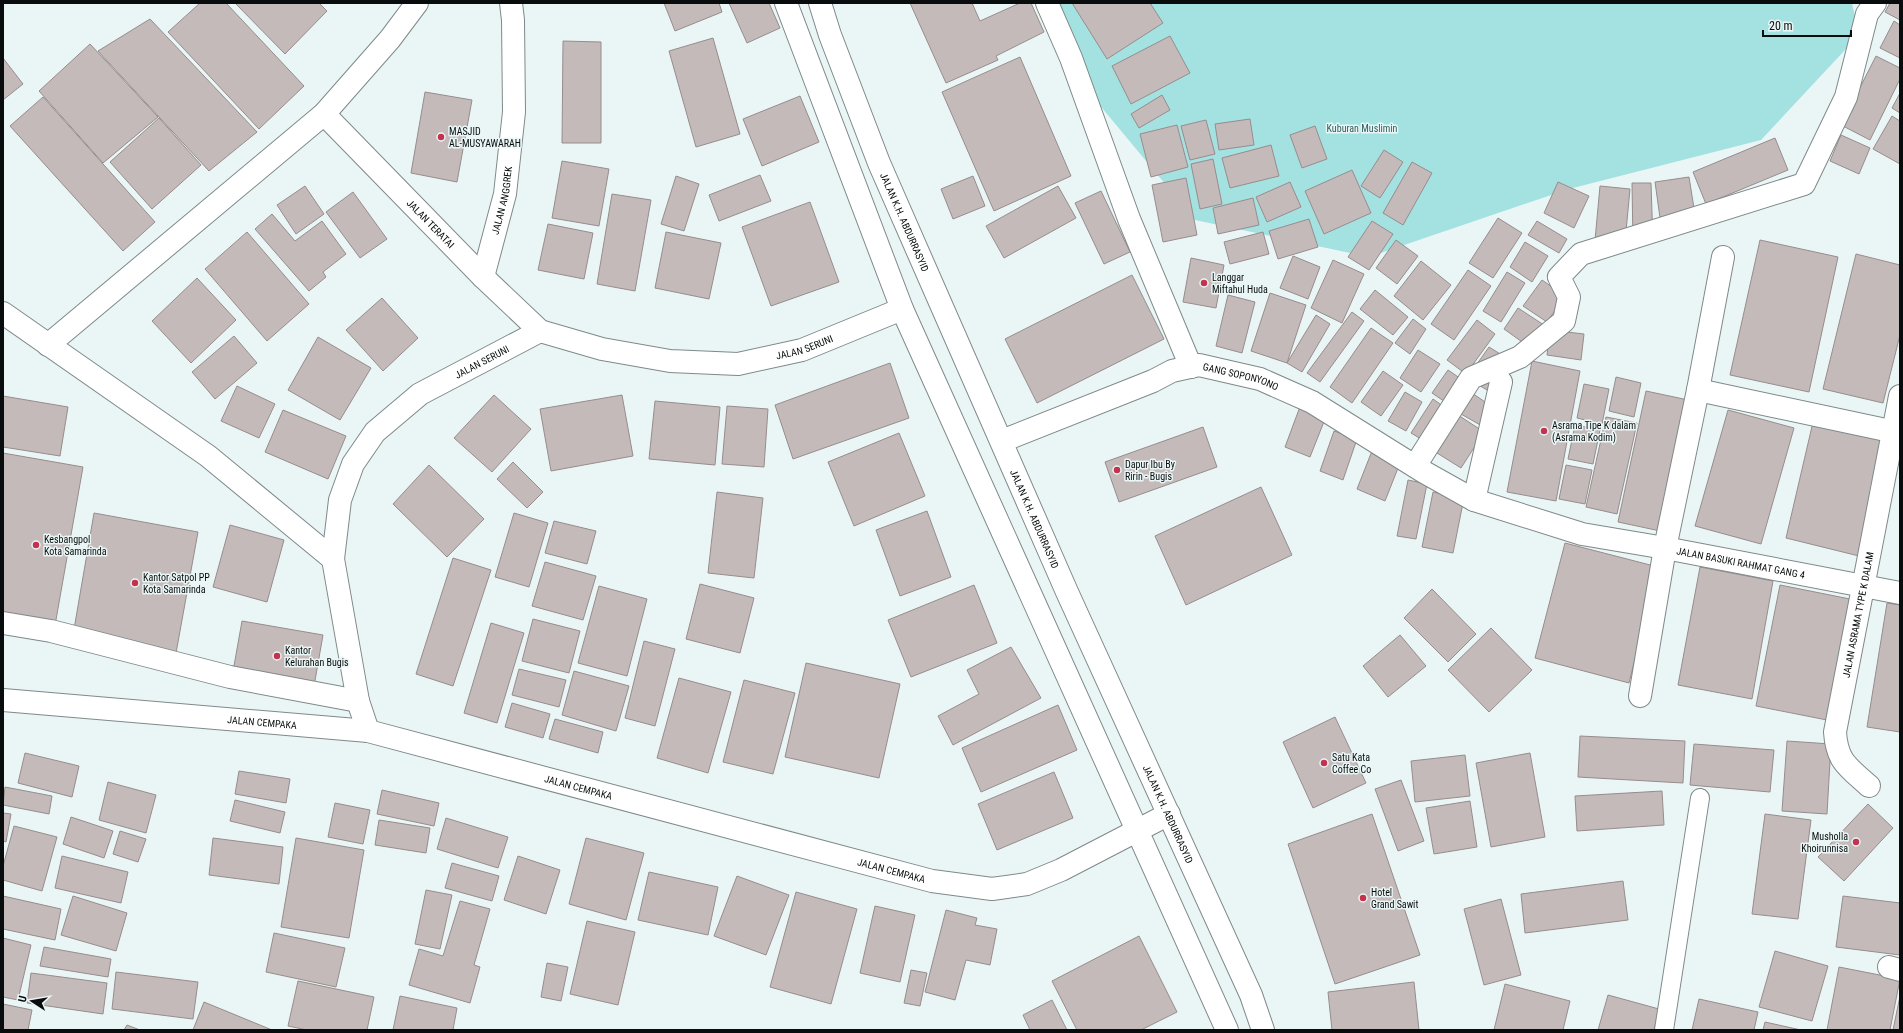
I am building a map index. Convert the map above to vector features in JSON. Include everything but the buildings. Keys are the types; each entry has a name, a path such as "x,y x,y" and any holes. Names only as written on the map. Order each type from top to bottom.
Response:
{"street":[{"path":"48,345 324,114 390,39 417,3"},
{"name":"JALAN ANGGREK","path":"483,277 505,194 514,112 513,20 511,3"},
{"path":"786,3 902,310 986,492 1136,831 1227,1030"},
{"name":"JALAN K.H. ABDURRASYID","path":"820,3 830,35 879,163 1067,592 1251,995 1263,1030"},
{"path":"1047,3 1071,58 1129,219 1191,367"},
{"path":"1419,469 1470,378 1520,357 1564,321 1569,297 1560,277 1581,254 1804,184 1846,97 1871,8"},
{"name":"JALAN TERATAI","path":"324,114 483,277 540,331"},
{"path":"1640,696 1665,548 1698,390 1722,257"},
{"name":"JALAN SERUNI","path":"368,731 358,701 333,559 340,500 353,464 374,432 420,394 540,331 602,349 670,361 738,364 802,350 902,310"},
{"path":"3,313 208,456 333,559"},
{"name":"GANG SOPONYONO","path":"1002,441 1153,381 1172,371 1199,365 1260,379 1306,399 1419,469 1474,500"},
{"path":"1474,500 1501,382"},
{"path":"1698,390 1897,433"},
{"name":"JALAN ASRAMA TYPE K DALAM","path":"1869,786 1844,763 1836,748 1835,732 1864,585 1897,433 1900,396"},
{"name":"JALAN BASUKI RAHMAT GANG 4","path":"1474,500 1582,534 1665,548 1900,593"},
{"path":"3,623 51,631 230,677 358,701"},
{"name":"JALAN CEMPAKA","path":"3,700 368,731 932,880 992,889 1027,884 1048,875 1168,814"}],"lane":[{"path":"1664,1030 1700,798"}],"green space":[{"name":"Kuburan Muslimin","path":"1042,3 1852,3 1859,35 1761,140 1569,189 1369,257 1195,220 1073,73"}],"place":[{"name":"MASJID AL-MUSYAWARAH","path":"441,137"},
{"name":"Langgar Miftahul Huda","path":"1204,283"},
{"name":"Asrama Tipe K dalam (Asrama Kodim)","path":"1544,431"},
{"name":"Dapur Ibu By Ririn - Bugis","path":"1117,470"},
{"name":"Kesbangpol Kota Samarinda","path":"36,545"},
{"name":"Kantor Satpol PP Kota Samarinda","path":"135,583"},
{"name":"Kantor Kelurahan Bugis","path":"277,656"},
{"name":"Satu Kata Coffee Co","path":"1324,763"},
{"name":"Musholla Khoirunnisa","path":"1856,842"},
{"name":"Hotel Grand Sawit","path":"1363,898"}]}
